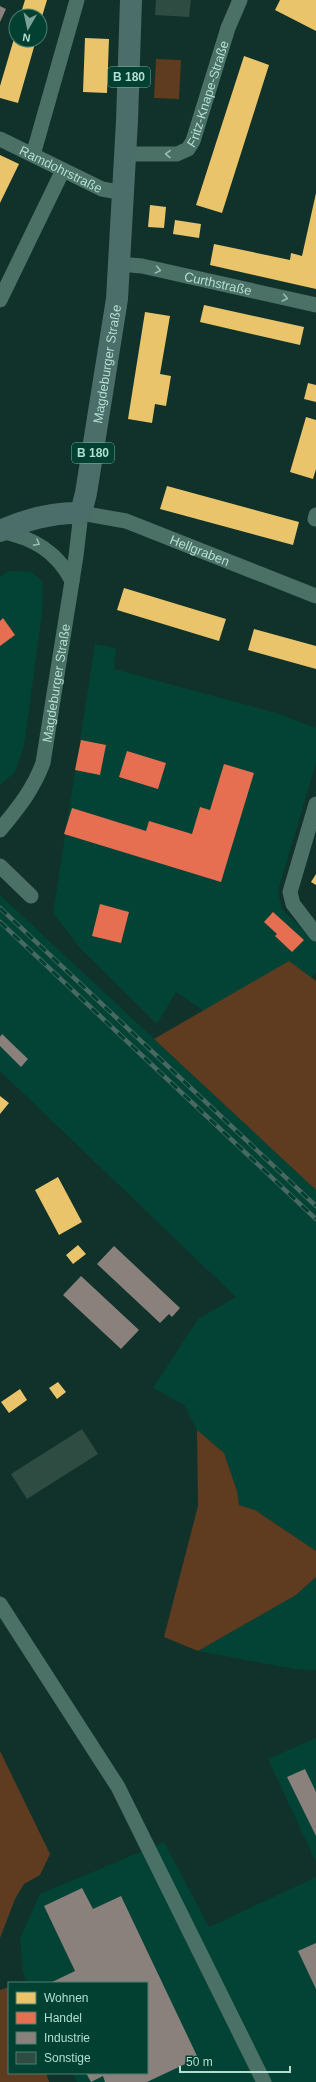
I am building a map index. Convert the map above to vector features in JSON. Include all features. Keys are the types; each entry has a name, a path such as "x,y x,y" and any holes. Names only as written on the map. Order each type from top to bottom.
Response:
{"main road":[{"name":"Magdeburger Straße","path":"81,513 89,477 109,354 119,264 124,193 131,0"},
{"path":"0,531 36,517 54,514 81,513"}],"street":[{"path":"33,155 77,0"},
{"name":"Fritz-Knape-Straße","path":"125,154 177,154 188,149 193,141 228,28 240,0"},
{"name":"Ramdohrstraße","path":"0,138 102,188 124,193"},
{"path":"0,300 63,170"},
{"name":"Curthstraße","path":"119,264 142,266 316,305"},
{"name":"Magdeburger Straße","path":"0,830 26,798 36,782 43,763 72,581 81,513"},
{"name":"Hellgraben","path":"81,513 126,521 316,596"},
{"path":"0,531 26,537 45,547 61,564 72,581"},
{"path":"316,804 290,892 293,904 316,934"},
{"path":"0,866 31,896"},
{"path":"0,1604 118,1787 264,2082"}],"shaded area":[{"path":"156,59 181,60 179,99 154,98"},
{"path":"8,571 32,572 43,582 42,613 24,746 15,772 0,785 0,577"},
{"path":"95,644 116,648 114,669 276,713 316,728 316,763 278,891 282,909 316,942 316,973 301,987 225,1025 176,992 157,1024 81,949 53,913"},
{"path":"0,895 316,1190 316,1551 255,1510 239,1505 237,1491 224,1453 197,1430 184,1405 153,1388 198,1319 236,1297 0,1071"},
{"path":"289,961 316,981 316,1190 154,1039"},
{"path":"197,1430 224,1453 237,1491 239,1505 255,1510 316,1551 316,1577 296,1595 198,1651 164,1637 198,1506"},
{"path":"316,1577 316,1670 294,1669 198,1651 296,1595"},
{"path":"316,1738 316,1862 268,1759"},
{"path":"0,1751 50,1854 40,1875 24,1884 15,1899 0,1938"},
{"path":"164,1842 209,1927 316,1877 316,2082 77,2082 73,2074 148,2074 148,1982 28,1982 23,1973 20,1938 40,1894"},
{"path":"8,1987 8,2074 46,2074 49,2082 0,2082 0,1990"}],"building: Wohnen":[{"path":"25,0 47,0 45,8 22,8"},
{"path":"280,0 316,0 316,31 275,10"},
{"path":"85,38 109,39 107,93 83,92"},
{"path":"11,48 34,48 18,103 0,98 0,86"},
{"path":"244,56 269,65 222,213 196,205"},
{"path":"0,155 19,164 0,203"},
{"path":"316,193 316,289 210,265 214,244 290,260 291,253 302,256"},
{"path":"150,205 166,207 164,228 148,227"},
{"path":"175,220 201,224 199,238 173,234"},
{"path":"204,305 304,327 300,345 200,322"},
{"path":"145,312 170,316 160,374 171,376 166,406 155,404 152,423 128,419"},
{"path":"308,383 316,385 316,402 304,399"},
{"path":"306,417 316,420 316,469 313,479 290,472"},
{"path":"167,486 299,522 293,545 160,509"},
{"path":"124,588 226,619 219,641 117,610"},
{"path":"254,629 316,646 316,669 248,650"},
{"path":"316,874 316,885 311,882"},
{"path":"0,1096 9,1103 0,1114"},
{"path":"58,1177 82,1222 59,1235 35,1190"},
{"path":"78,1245 86,1254 73,1264 66,1255"},
{"path":"58,1382 66,1392 57,1399 49,1388"},
{"path":"20,1389 27,1400 9,1413 1,1402"}],"building: Handel":[{"path":"3,618 15,635 0,646 0,621"},
{"path":"81,740 106,745 100,775 75,770"},
{"path":"127,751 166,763 158,789 119,777"},
{"path":"224,764 254,773 221,882 64,834 72,808 146,831 149,821 192,834 200,807 210,810"},
{"path":"100,904 129,912 121,943 92,936"},
{"path":"273,912 304,940 292,952 275,936 277,934 264,922"}],"building: Industrie":[{"path":"0,6 6,9 0,22"},
{"path":"2,1034 28,1059 21,1067 0,1046 0,1037"},
{"path":"114,1246 180,1308 172,1317 169,1314 160,1323 97,1264"},
{"path":"81,1276 139,1330 121,1349 63,1295"},
{"path":"305,1769 316,1792 316,1836 287,1777"},
{"path":"82,1888 93,1909 121,1896 198,2058 147,2082 105,2082 103,2076 91,2082 87,2074 148,2074 148,1982 52,1982 75,1971 44,1906"},
{"path":"316,1943 316,1989 298,1951"}],"building: Sonstige":[{"path":"156,0 191,0 189,17 155,15"},
{"path":"82,1429 98,1454 27,1499 11,1474"}],"railway":[{"path":"0,908 316,1206"},
{"path":"0,922 316,1219"}]}
